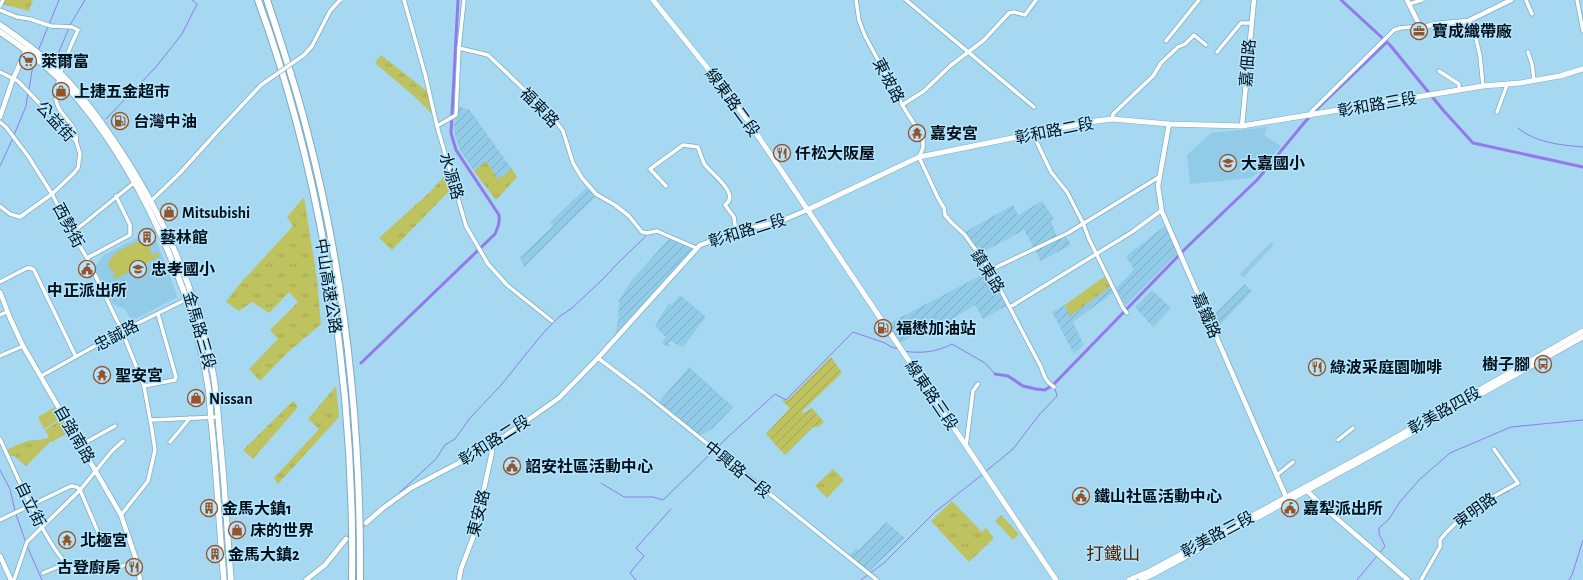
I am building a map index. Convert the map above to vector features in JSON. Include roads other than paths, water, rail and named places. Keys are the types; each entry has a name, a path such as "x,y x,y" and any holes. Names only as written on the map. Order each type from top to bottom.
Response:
{"highway":[{"name":"中山高速公路","path":"258,0 279,62 300,137 312,187 329,280 342,364 350,469 352,580"},
{"name":"中山高速公路","path":"267,0 294,83 306,128 330,232 337,275 349,360 355,424 360,580"}],"main road":[{"name":"線東路二段","path":"653,0 738,107 807,210"},
{"name":"金馬路三段","path":"0,25 60,76 107,135 137,181 189,298 213,374 218,417 231,580"},
{"name":"金馬路三段","path":"0,32 27,48 35,58 60,76"},
{"name":"彰和路三段","path":"1169,124 1242,126 1483,86 1507,85 1560,76 1583,69"},
{"name":"彰和路二段","path":"807,210 919,157 1096,121 1112,119 1169,124"},
{"name":"線東路三段","path":"807,210 1056,580"},
{"name":"金馬路三段","path":"189,298 208,388 216,466 224,580"},
{"name":"彰美路四段","path":"1305,490 1583,332"},
{"name":"彰美路四段","path":"1305,490 1583,337"},
{"name":"彰美路三段","path":"1129,580 1150,571 1305,490"},
{"name":"彰美路三段","path":"1141,580 1287,499"}],"street":[{"path":"0,6 3,0"},
{"path":"148,203 175,178 261,85 304,55 312,46 330,11 340,0"},
{"name":"水源路","path":"404,0 425,74 437,126 466,226 479,251 488,264 507,285 552,321"},
{"path":"437,126 456,115 459,48 464,0"},
{"name":"東坡路","path":"856,0 859,20 865,36 902,105 923,138 923,148 919,157"},
{"path":"906,0 1034,107"},
{"path":"902,105 924,91 950,66 984,40 1009,13 1014,12 1025,15 1036,0"},
{"path":"1166,41 1199,0"},
{"name":"嘉佃路","path":"1242,126 1254,0"},
{"path":"1420,26 1408,2 1422,0"},
{"path":"1312,115 1310,112 1394,30 1420,26 1425,27 1441,23 1468,21 1511,0"},
{"path":"1526,0 1532,14"},
{"path":"1577,0 1582,10 1583,31"},
{"path":"0,10 17,17 30,19 49,25 70,27 78,30 68,52 56,90 57,104 74,129 76,141"},
{"path":"1217,52 1241,23 1251,23"},
{"path":"1474,30 1480,56 1483,86"},
{"path":"1112,119 1112,114 1153,76 1161,63 1178,47 1185,44 1194,35 1206,45"},
{"path":"0,117 13,79 27,48"},
{"name":"福東路","path":"459,48 488,55 534,100 536,105 549,118 557,123 563,131 577,171 596,194 615,205 629,216 642,232 646,233 656,231 696,248"},
{"path":"1528,52 1532,64 1534,80"},
{"path":"1439,71 1458,84 1459,90"},
{"name":"公益街","path":"0,72 18,81 76,141 80,154 78,168 52,194 20,217 10,214 0,206"},
{"path":"1497,112 1507,85"},
{"name":"西勢街","path":"0,122 6,127 24,150 52,194 87,258 122,331 144,386 155,450 148,481 121,515"},
{"name":"嘉鐵路","path":"1169,124 1158,186 1162,210 1287,499"},
{"path":"1033,134 1051,172 1066,192 1083,223 1096,254 1125,311"},
{"path":"666,186 650,169 683,146 691,145 698,147 705,164 729,192 731,199 730,202 725,205 734,217 736,232"},
{"name":"鎮東路","path":"919,157 944,208 945,215 950,222 965,235 990,270 1048,383 1054,387"},
{"path":"990,270 1068,233 1159,177"},
{"path":"72,233 116,196 137,181"},
{"path":"87,258 130,235 130,225 116,196"},
{"name":"彰和路二段","path":"366,523 383,508 411,488 492,446 559,398 598,358 696,248 708,241 736,232 768,225 807,210"},
{"path":"1010,307 1132,232 1162,210"},
{"path":"0,282 27,268 34,270 76,357"},
{"name":"自強南路","path":"0,292 7,312 23,346 121,515 137,562 140,580"},
{"name":"忠誠路","path":"41,376 122,331 189,298"},
{"path":"0,315 7,312"},
{"path":"144,386 175,380 176,378 158,314"},
{"path":"0,356 23,346"},
{"name":"中興路一段","path":"598,358 649,397 877,580"},
{"path":"966,446 973,391 978,384"},
{"path":"151,420 218,417"},
{"path":"170,442 190,418"},
{"path":"81,445 115,426"},
{"path":"1338,440 1353,428"},
{"name":"自立街","path":"0,439 41,527 53,548 72,568 80,571 97,572 137,562"},
{"path":"13,580 27,542 80,490 112,451 123,441"},
{"name":"東安路","path":"459,580 461,570 474,535 492,446"},
{"name":"東明路","path":"1421,580 1440,547 1440,540 1452,526 1487,500 1518,483 1494,449"},
{"path":"1277,475 1293,462"},
{"path":"0,520 71,486 77,487 80,490 101,539"},
{"path":"1305,490 1408,580"},
{"path":"306,580 325,565 346,539"},
{"path":"0,556 13,580"},
{"path":"42,573 62,565"}],"waterway":[{"path":"38,51 59,0"},
{"path":"70,25 85,0"},
{"path":"106,119 156,67 182,34 197,4 192,0"},
{"path":"361,363 495,234 498,224 499,215 456,150 451,133 458,0"},
{"path":"1341,0 1390,45 1443,110 1473,143 1583,167"},
{"path":"55,61 69,28"},
{"path":"995,374 1008,376 1023,386 1036,389 1045,390 1054,384 1186,248 1257,180 1317,109 1387,42"},
{"path":"29,89 34,59"},
{"path":"14,135 26,106 28,92"},
{"path":"1518,128 1541,140 1583,147"},
{"path":"0,166 13,138"},
{"path":"397,495 436,459 445,445 455,439 470,418 502,384 545,331 603,279 646,236"},
{"path":"601,483 624,497 653,497 663,500 775,394 786,400 853,332 899,349"},
{"path":"904,351 928,352 952,344 985,363 995,374"},
{"path":"985,472 1013,449 1039,415 1057,396 1055,389"},
{"path":"1379,554 1385,546 1379,534 1379,528 1389,519 1399,503 1420,479 1450,453 1511,427 1583,420"},
{"path":"0,470 10,489 15,511"},
{"path":"861,580 885,562 935,512 983,474"},
{"path":"1498,496 1509,491"},
{"path":"636,580 630,573 644,556 636,548 671,509"},
{"path":"16,514 26,543"},
{"path":"1569,580 1583,540"},
{"path":"27,546 42,580"},
{"path":"1357,580 1377,556"}],"tunnel":[{"path":"346,539 366,523"}],"place":[{"name":"寶成織帶廠","path":"1419,31"},
{"name":"萊爾富","path":"28,61"},
{"name":"上捷五金超市","path":"61,91"},
{"name":"台灣中油","path":"120,121"},
{"name":"嘉安宮","path":"917,133"},
{"name":"仟松大阪屋","path":"782,153"},
{"name":"大嘉國小","path":"1228,163"},
{"name":"Mitsubishi","path":"169,212"},
{"name":"藝林館","path":"147,237"},
{"name":"中正派出所","path":"87,269"},
{"name":"忠孝國小","path":"138,269"},
{"name":"福懋加油站","path":"883,328"},
{"name":"樹子腳","path":"1543,364"},
{"name":"綠波采庭園咖啡","path":"1317,367"},
{"name":"聖安宮","path":"102,375"},
{"name":"Nissan","path":"196,398"},
{"name":"詔安社區活動中心","path":"512,466"},
{"name":"鐵山社區活動中心","path":"1081,496"},
{"name":"金馬大鎮1","path":"209,508"},
{"name":"嘉犁派出所","path":"1290,508"},
{"name":"床的世界","path":"237,530"},
{"name":"北極宮","path":"67,540"},
{"name":"金馬大鎮2","path":"215,554"},
{"name":"古登廚房","path":"134,567"}],"district":[{"name":"打鐵山","path":"1113,554"}]}
